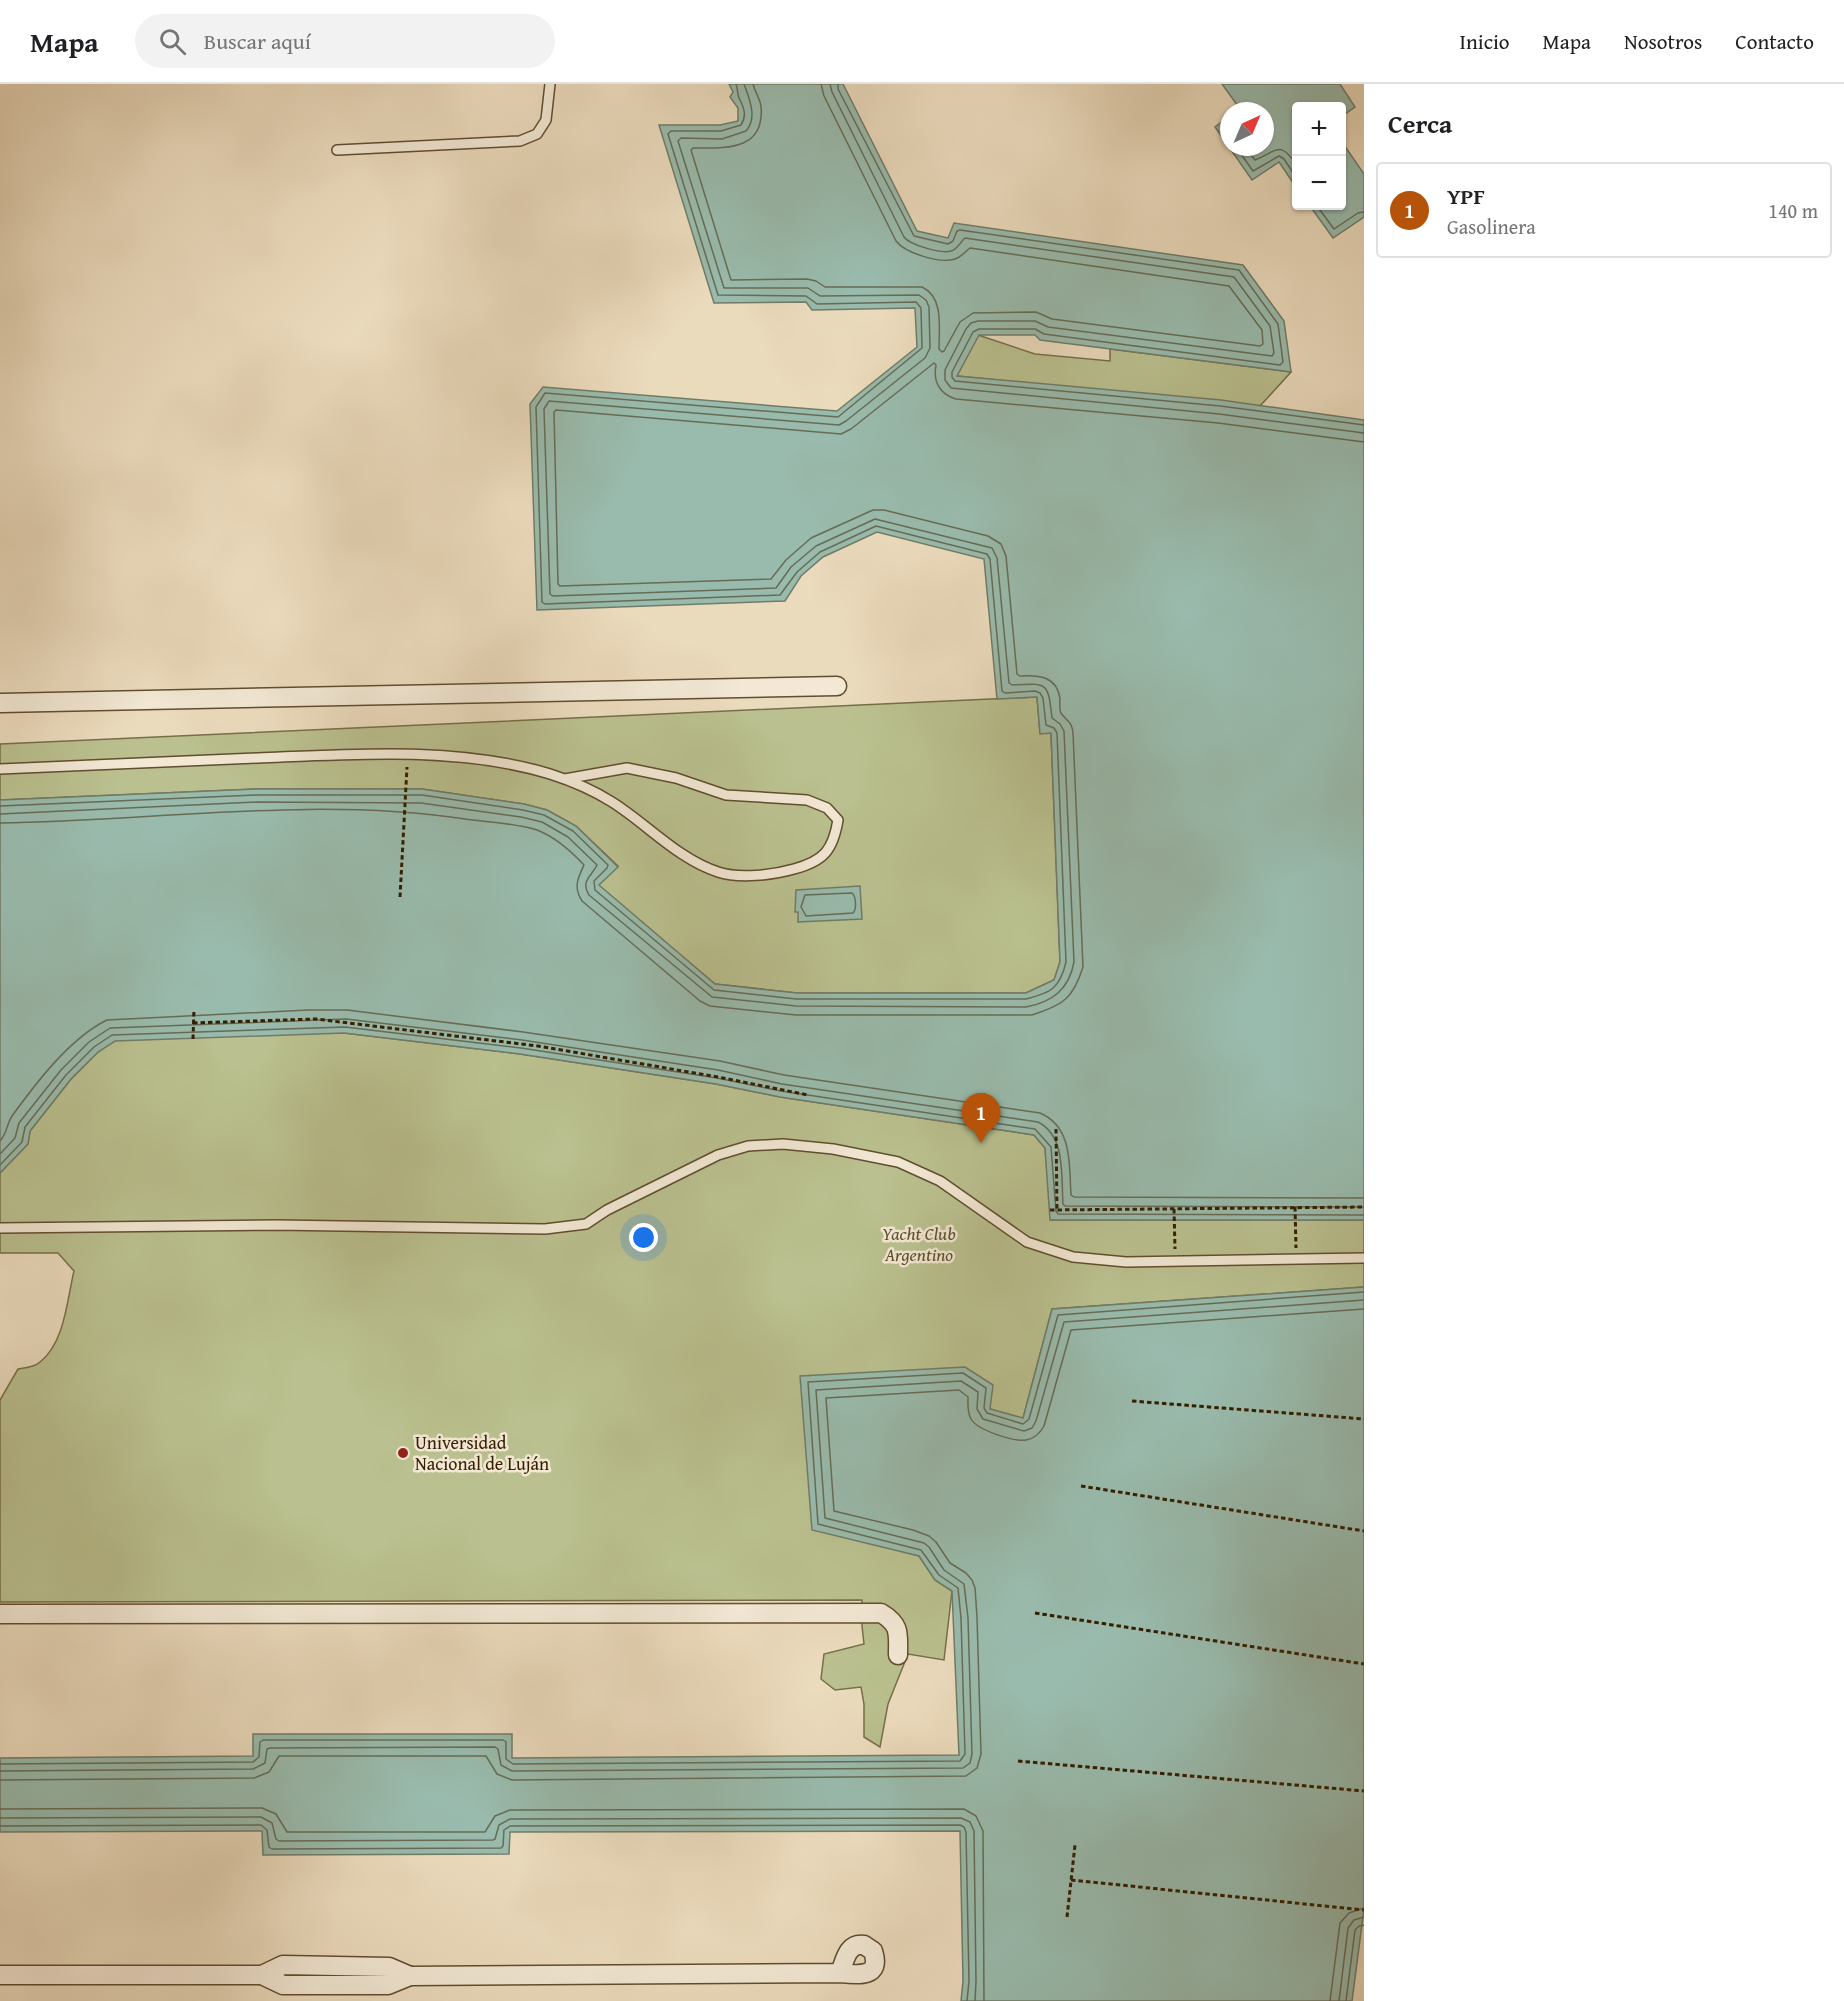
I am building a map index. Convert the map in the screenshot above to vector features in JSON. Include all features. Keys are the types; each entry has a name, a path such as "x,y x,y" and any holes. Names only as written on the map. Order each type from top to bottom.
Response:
{"street":[{"path":"0,703 837,686"},
{"path":"0,1614 881,1613 897,1628 898,1655"},
{"path":"0,1975 262,1975 283,1965 389,1967 410,1976 840,1973"}],"lane":[{"path":"338,150 519,141 537,134 546,120 550,84"},
{"path":"0,769 348,754 487,759 566,779 613,802 681,853 720,873 774,874 801,867 820,859 834,841 838,820 827,808 807,800 726,795 676,778 627,768 566,779"},
{"path":"0,1228 275,1225 545,1229 586,1224 607,1210 718,1155 748,1146 783,1144 833,1149 898,1162 940,1180 1027,1242 1073,1257 1098,1261 1364,1258"}],"path":[{"path":"399,897 407,756"},
{"path":"193,1039 194,1009"},
{"path":"193,1023 316,1019 538,1046 808,1095"},
{"path":"1056,1129 1057,1210"},
{"path":"1295,1207 1296,1259"},
{"path":"1050,1210 1364,1207"},
{"path":"1174,1209 1176,1261"},
{"path":"1132,1401 1364,1419"},
{"path":"1081,1486 1364,1531"},
{"path":"1035,1613 1364,1664"},
{"path":"1018,1761 1364,1791"},
{"path":"1067,1917 1075,1845"},
{"path":"1071,1880 1364,1910"}],"green space":[{"path":"978,335 1035,354 1110,361 1110,349 1291,372 1260,406 957,376"},
{"path":"1037,697 1040,733 1051,733 1060,962 1054,980 1026,993 797,993 715,984 598,885 618,866 576,826 547,810 524,804 422,789 257,789 0,800 0,744"},
{"name":"Yacht Club Argentino","path":"344,1033 520,1054 716,1084 780,1097 1034,1135 1045,1148 1051,1220 1364,1220 1364,1287 1052,1309 1023,1419 990,1409 908,1552 919,1556 935,1580 952,1591 944,1660 908,1654 888,1704 880,1747 864,1737 864,1704 861,1687 835,1690 821,1679 824,1654 864,1644 862,1600 0,1602 0,1400 18,1369 38,1364 55,1343 64,1320 74,1271 58,1253 0,1253 0,1173 28,1144 30,1131 71,1079 98,1052 115,1040"}],"water":[{"path":"729,84 843,84 917,231 948,238 954,223 1243,265 1284,321 1291,372 1040,340 1035,335 979,335 957,376 1221,400 1364,420 1364,1220 1050,1220 1045,1148 1034,1135 780,1097 716,1084 520,1054 344,1033 115,1041 98,1052 71,1079 30,1131 28,1144 0,1173 0,800 257,789 422,789 524,804 547,810 576,826 618,867 599,885 715,984 797,993 1026,993 1054,980 1060,962 1051,733 1040,734 1037,697 997,699 984,559 877,532 823,557 801,576 785,601 537,610 530,404 543,387 837,411 917,347 915,308 812,310 806,302 714,303 659,125 720,125 738,121 738,108 730,97 733,92"},
{"path":"1222,84 1340,84 1355,107 1346,113 1346,102 1292,102 1292,181 1279,162 1252,180 1235,156 1274,156 1274,102 1235,102"},
{"path":"1220,123 1220,134 1215,127"},
{"path":"1346,148 1364,174 1364,217 1333,238 1313,210 1346,210"},
{"path":"860,886 862,919 798,922 798,912 795,912 796,890"},
{"path":"1364,1287 1364,1909 1352,2001 961,2001 963,1981 960,1831 510,1832 509,1854 263,1855 262,1831 0,1832 0,1758 253,1756 253,1734 512,1734 512,1758 959,1755 952,1591 935,1580 919,1556 812,1530 800,1376 965,1367 993,1385 990,1409 1023,1418 1052,1309"}],"place":[{"name":"YPF","path":"981,1143"},
{"name":"Universidad Nacional de Luján","path":"403,1453"}]}
